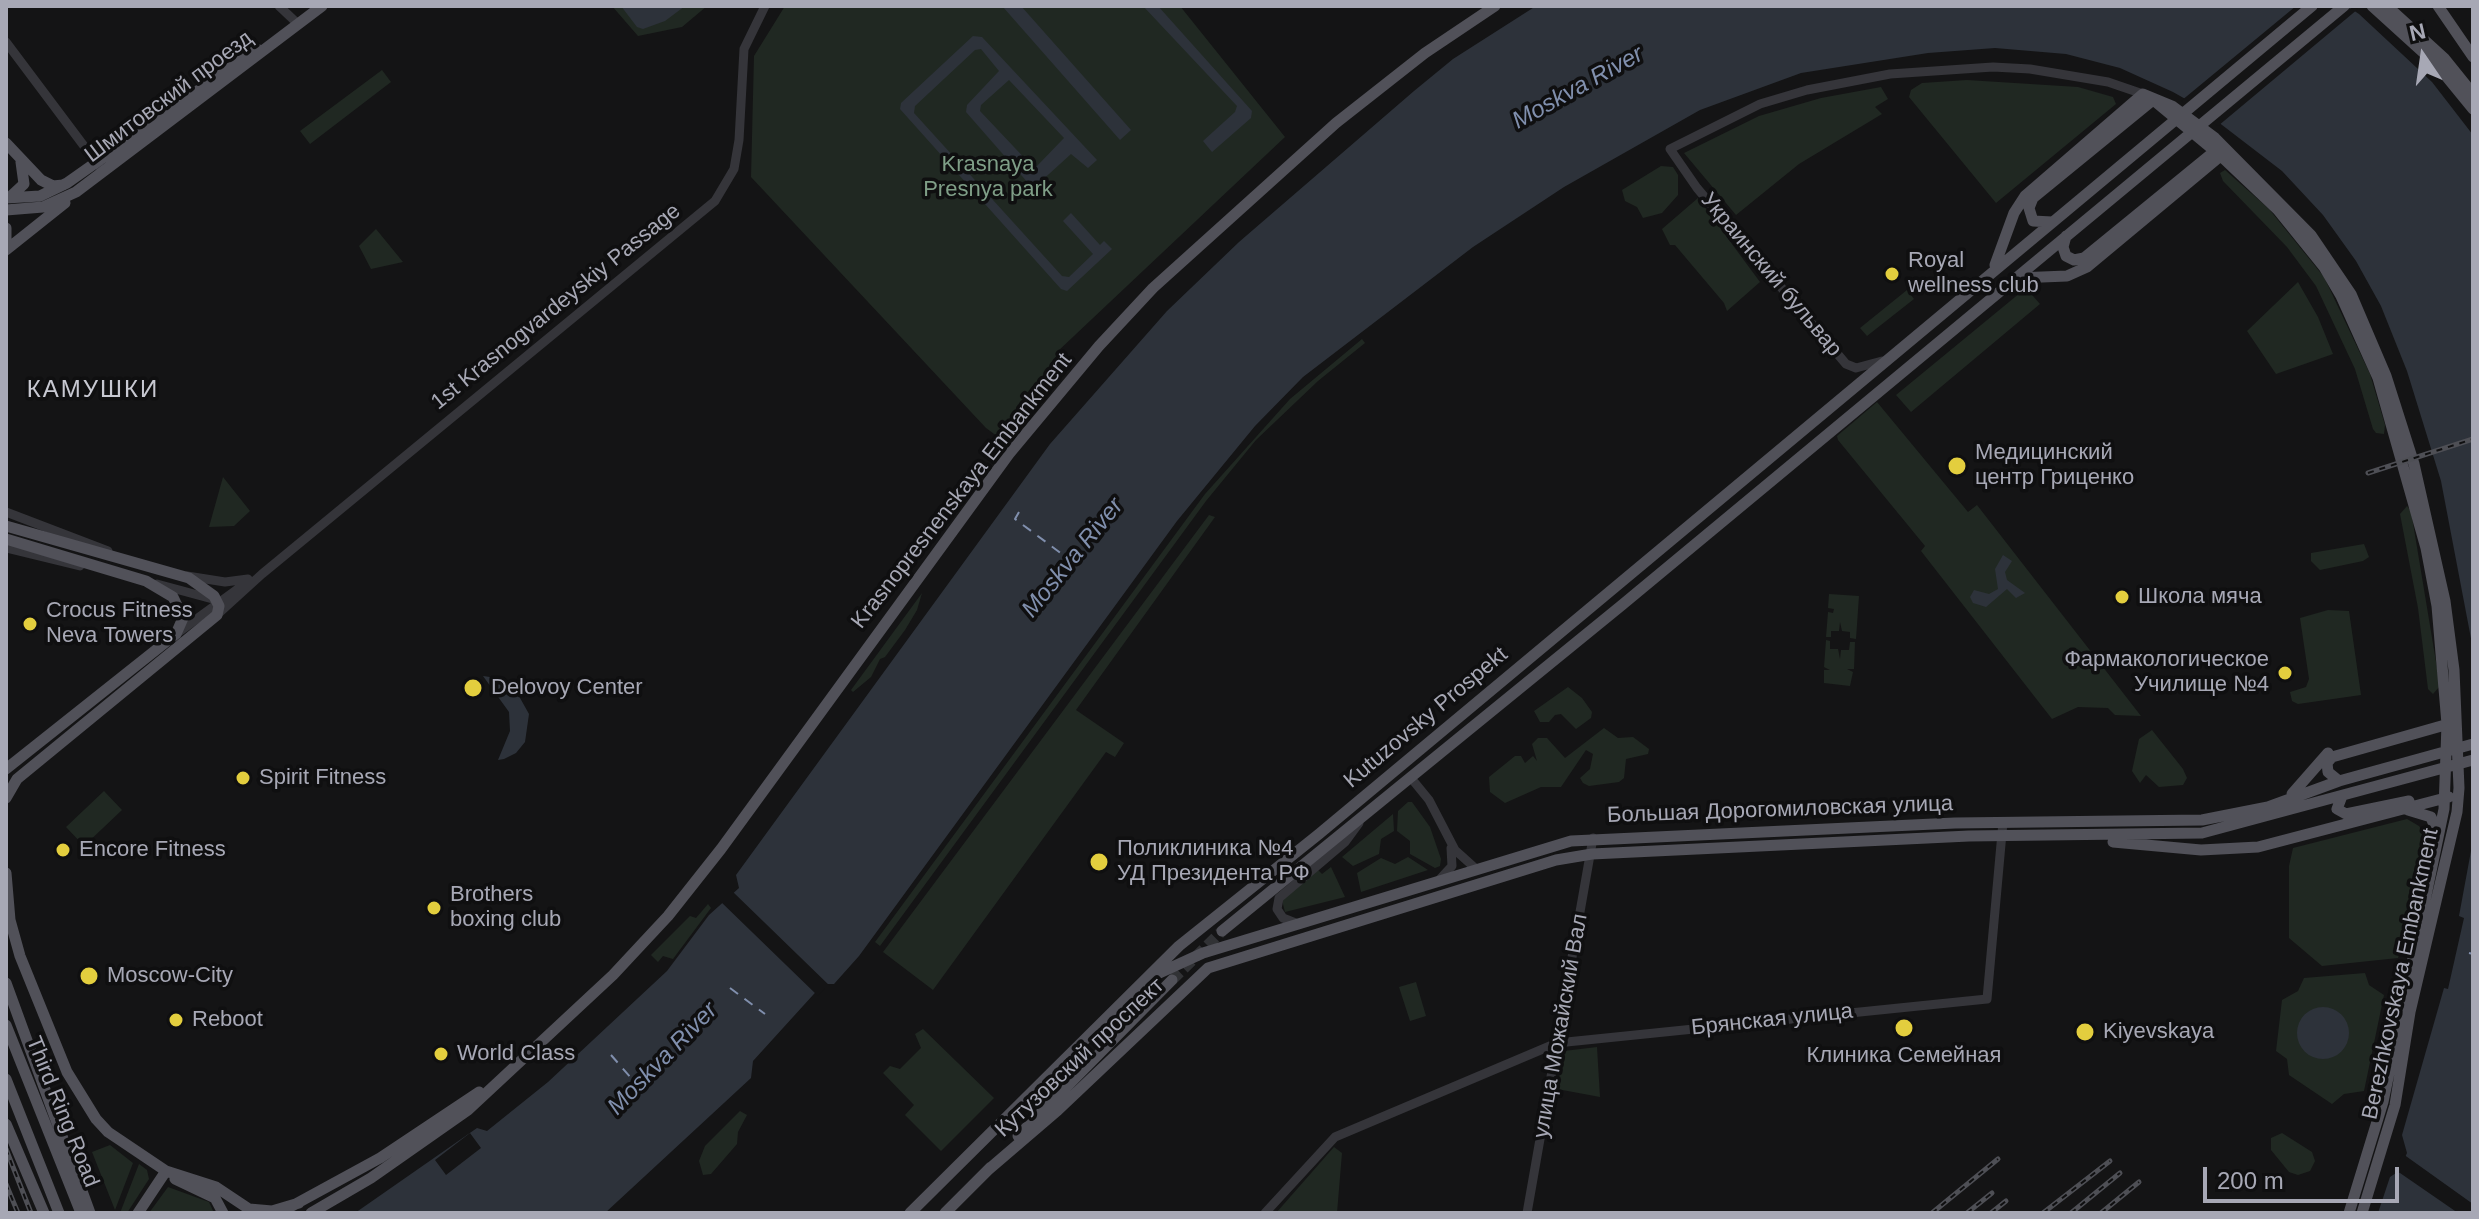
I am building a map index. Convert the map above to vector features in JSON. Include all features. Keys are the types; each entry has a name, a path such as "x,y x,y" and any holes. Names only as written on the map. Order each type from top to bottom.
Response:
{"main road":[{"name":"Шмитовский проезд","path":"6,210 52,204 322,6"},
{"name":"Krasnopresnenskaya Embankment","path":"516,1067 634,955 708,866 1009,454 1099,346 1153,288 1336,123 1495,6"},
{"name":"Krasnopresnenskaya Embankment","path":"1470,22 1506,6"},
{"path":"1988,275 2312,6"},
{"path":"2013,279 2344,6"},
{"path":"2372,6 2437,65 2473,109"},
{"path":"2387,6 2444,58 2473,94"},
{"path":"2438,6 2473,57"},
{"path":"2448,6 2458,33"},
{"path":"2053,222 2033,221 2029,208 2033,198 2148,97"},
{"path":"2148,97 2172,106 2321,246 2351,294 2376,349 2414,464 2437,562 2450,639 2453,793"},
{"path":"1988,275 2004,250 2012,219 2025,196 2148,97"},
{"path":"11,150 44,182 56,186 67,183"},
{"path":"6,198 17,193 24,184 24,172 11,150"},
{"path":"2066,236 2063,247 2066,256 2074,260 2084,258 2221,152"},
{"path":"2013,279 2032,274 2067,276 2087,267 2221,152"},
{"name":"Шмитовский проезд","path":"6,198 40,196 100,168"},
{"path":"6,250 100,168"},
{"path":"6,228 6,239"},
{"name":"Kutuzovsky Prospekt","path":"910,1213 1129,994 1232,902 1319,834 1988,275"},
{"name":"Kutuzovsky Prospekt","path":"1222,931 2013,279"},
{"path":"6,526 146,581 170,594 183,618 176,634"},
{"path":"6,539 133,562 181,576 206,588 219,601 217,615"},
{"name":"1st Krasnogvardeyskiy Passage","path":"6,798 17,779 217,615"},
{"name":"1st Krasnogvardeyskiy Passage","path":"6,769 176,634"},
{"path":"2268,807 2297,790 2328,753 2452,723"},
{"name":"Большая Дорогомиловская улица","path":"1129,994 1175,964 1558,843 1593,838 2003,822 2202,820 2268,807 2339,781 2473,744"},
{"path":"2339,781 2328,772 2329,760 2360,747"},
{"name":"Большая Дорогомиловская улица","path":"1199,974 1214,964 1556,860 1592,854 2002,836 2202,833 2473,760"},
{"path":"2342,796 2337,801 2337,809 2346,814 2453,793"},
{"path":"2077,837 2201,850 2244,849 2299,839 2453,793"},
{"name":"Berezhkovskaya Embankment","path":"2349,1213 2381,1112 2437,844 2453,793"},
{"name":"Berezhkovskaya Embankment","path":"2362,1213 2392,1115 2453,793"},
{"path":"2396,812 2416,811 2431,817 2436,826 2437,844"},
{"path":"6,873 8,914 20,956 58,1052 89,1110 108,1132 184,1185 215,1198 223,1213"},
{"name":"Кутузовский проспект","path":"988,1170 1058,1110 1199,974"},
{"path":"945,1213 1051,1099 1172,980"},
{"path":"6,983 90,1213"},
{"name":"Third Ring Road","path":"6,1025 81,1213"},
{"path":"279,1213 380,1158 516,1067"},
{"path":"311,1213 371,1178 468,1110 516,1067"},
{"name":"Third Ring Road","path":"6,1079 59,1213"},
{"path":"6,1124 42,1209"},
{"path":"166,1171 222,1190 255,1211 272,1211 299,1203"},
{"path":"138,1213 166,1171"},
{"path":"222,1190 236,1213"}],"street":[{"path":"279,6 298,24"},
{"name":"1st Krasnogvardeyskiy Passage","path":"217,615 262,574 715,201 734,169 739,140 744,49 765,6"},
{"path":"9,46 100,168"},
{"name":"Украинский бульвар","path":"1889,358 1863,368 1846,364 1697,188 1670,149 1760,104 1848,80 1890,74 1993,67 2030,69 2108,82 2148,97"},
{"path":"6,512 133,562"},
{"path":"6,548 127,575"},
{"path":"181,576 225,582 262,574"},
{"name":"1st Krasnogvardeyskiy Passage","path":"176,634 219,601 262,574"},
{"path":"146,581 219,601 233,600"},
{"path":"1411,778 1429,800 1464,862 1475,868"},
{"path":"1306,923 1286,921 1277,909 1279,898 1345,842 1368,812"},
{"path":"2002,836 2003,822"},
{"name":"Брянская улица","path":"1265,1213 1335,1137 1557,1043 1987,999 2002,836"},
{"name":"улица Можайский Вал","path":"1527,1213 1593,838"},
{"path":"1438,881 1452,866 1449,840"}],"green space":[{"path":"612,6 707,6 682,27 638,36"},
{"name":"Krasnaya Presnya park","path":"785,6 1180,6 1285,137 1057,352 1065,361 1001,439 986,428 751,177 754,56"},
{"path":"382,70 391,82 310,144 300,131"},
{"path":"1967,80 2078,87 2113,97 2116,104 1996,203 1909,97 1911,90 1922,83"},
{"path":"1881,87 1888,99 1875,107 1882,114 1799,164 1736,215 1684,153 1759,116 1821,98"},
{"path":"1661,166 1673,167 1678,175 1678,195 1662,213 1643,218 1637,207 1625,201 1622,190"},
{"path":"2225,170 2269,209 2324,277 2370,374 2385,425 2384,434 2376,433 2373,429 2355,369 2316,286 2287,247 2223,181 2220,173"},
{"path":"1698,198 1760,282 1727,311 1724,303 1675,245 1670,245 1662,229"},
{"path":"376,229 403,262 371,269 359,246"},
{"path":"2298,282 2318,317 2333,354 2276,374 2247,331"},
{"path":"2026,288 2040,304 1911,412 1896,395"},
{"path":"1907,290 1914,299 1867,336 1860,328"},
{"path":"1362,339 1365,343 1318,381 1256,440 1206,501 880,946 875,942 1205,494 1290,399"},
{"path":"1877,402 1968,512 1977,505 2141,716 2115,715 2108,708 2078,707 2052,719 1921,551 1925,546 1838,440 1837,436"},
{"path":"223,477 250,511 234,526 209,527"},
{"path":"2407,506 2411,511 2440,686 2433,694 2428,689 2418,608 2400,514"},
{"path":"1209,515 1215,517 1076,710 1124,743 1115,757 1106,752 933,990 883,952"},
{"path":"2364,544 2369,557 2363,561 2320,570 2311,561 2311,553"},
{"path":"922,593 917,610 905,630 885,657 880,659 871,677 853,692 851,690"},
{"path":"1829,594 1859,596 1856,639 1850,638 1850,632 1842,631 1840,622 1839,631 1831,631 1831,637 1826,637 1828,612 1833,613 1834,609 1828,608"},
{"path":"2328,610 2349,611 2361,695 2298,704 2292,701 2290,692 2306,687 2309,679 2300,618"},
{"path":"1826,640 1830,641 1830,649 1838,649 1840,659 1841,650 1849,650 1850,642 1855,642 1854,669 1847,669 1853,672 1850,686 1824,683 1824,670 1830,670 1824,667"},
{"path":"1568,687 1582,698 1592,712 1591,718 1576,729 1561,714 1555,715 1549,722 1540,722 1534,711"},
{"path":"1604,728 1618,738 1633,737 1649,749 1648,754 1626,759 1624,778 1619,782 1589,786 1583,783 1580,778 1590,769 1593,754 1586,750 1561,787 1541,787 1505,803 1490,792 1489,777 1515,756 1521,756 1525,763 1533,756 1537,761 1532,744 1538,738 1547,738 1565,758"},
{"path":"2152,730 2183,769 2187,778 2183,785 2159,787 2146,775 2140,783 2132,771 2139,739"},
{"path":"104,791 122,810 84,846 66,827"},
{"path":"1412,802 1430,827 1441,859 1440,866 1435,868 1410,854 1410,841 1397,831 1398,811"},
{"path":"1393,814 1394,831 1381,839 1379,854 1353,866 1342,857"},
{"path":"2407,819 2419,826 2428,841 2398,958 2322,966 2289,938 2289,866 2293,848"},
{"path":"1408,857 1428,870 1361,892 1357,873 1381,858 1395,864"},
{"path":"1331,867 1345,897 1285,912 1282,900 1318,870 1322,874"},
{"path":"708,904 711,908 673,959 663,956 658,962 651,955 690,916 696,918"},
{"path":"2365,973 2369,985 2384,995 2364,1091 2344,1094 2332,1104 2289,1075 2287,1059 2276,1051 2282,1000 2298,991 2304,978"},
{"path":"1416,982 1426,1016 1410,1021 1399,987"},
{"path":"923,1029 994,1098 941,1151 905,1115 914,1105 883,1073 890,1066 900,1069 921,1048 915,1034"},
{"path":"1597,1047 1600,1097 1557,1089 1564,1051"},
{"path":"740,1111 747,1115 738,1132 737,1144 711,1174 703,1175 699,1161 705,1146"},
{"path":"2282,1133 2312,1152 2315,1161 2310,1171 2298,1175 2289,1172 2271,1150 2271,1138"},
{"path":"110,1145 133,1163 115,1210 92,1152"},
{"path":"1334,1147 1342,1153 1337,1213 1276,1213"},
{"path":"139,1164 147,1170 149,1179 127,1213 120,1213"},
{"path":"168,1187 209,1202 214,1213 149,1213"}],"water":[{"path":"621,6 685,6 665,21 643,29 637,27"},
{"path":"1021,6 1131,130 1120,140 1003,7"},
{"path":"1143,6 1158,6 1252,111 1251,118 1212,152 1203,141 1235,112 1237,106"},
{"name":"Moskva River","path":"1536,6 2347,6 2359,14 2432,82 2473,135 2473,649 2441,481 2407,371 2381,306 2356,261 2323,215 2282,171 2196,105 2173,92 2120,68 2066,54 1995,48 1928,53 1801,73 1700,110 1564,187 1473,247 1303,377 1255,426 1177,521 859,956 834,984 823,984 753,1061 751,1078 605,1213 355,1213 477,1128 487,1131 548,1082 667,971 709,915 739,888 736,875 1050,444 1167,311 1239,242 1414,91 1453,59"},
{"path":"973,36 982,37 1097,160 1088,168 1071,154 1038,184 1029,184 966,112 967,105 999,71 981,49 975,50 915,106 914,113 1062,276 1069,277 1093,254 1063,221 1071,213 1100,245 1104,241 1112,249 1067,291 1061,289 900,109 901,103","holes":["1009,80 1064,138 1037,166 1031,165 980,111 981,105"]},
{"path":"2003,555 2012,561 2005,572 2007,580 2025,593 2016,598 2007,589 1986,607 1973,603 1970,597 1974,590 1989,594 1998,589 1995,569"},
{"path":"483,676 497,678 515,689 529,714 525,742 516,753 504,759 498,760 510,731 509,712"},
{"path":"2473,840 2473,1213 2378,1213 2390,1177 2399,1171 2407,1153 2402,1135 2444,988 2448,989 2464,918 2459,916"},
{"path":"2323,1007 2341,1015 2349,1033 2341,1051 2323,1059 2305,1051 2297,1033 2305,1015"}],"pier":[{"path":"2296,6 2358,9 2218,126 2181,101"},
{"path":"731,890 832,988 825,988 818,996 720,901"},
{"path":"470,1133 481,1148 446,1175 435,1160"},
{"path":"2403,1154 2473,1204 2473,1213 2458,1213 2400,1173 2392,1171"}],"ferry route":[{"path":"1019,512 1015,519 1070,560"},
{"path":"2469,953 2473,954"},
{"path":"730,988 765,1014"},
{"path":"611,1055 639,1087"}],"tunnel":[{"path":"1172,980 1222,931"}],"railway":[{"path":"2368,473 2473,439"},
{"path":"6,1149 31,1213"},
{"path":"1932,1213 1998,1159"},
{"path":"2043,1213 2110,1161"},
{"path":"2071,1213 2120,1173"},
{"path":"2101,1213 2139,1182"},
{"path":"6,1184 18,1213"},
{"path":"1967,1213 1992,1193"},
{"path":"1991,1213 2006,1201"}],"place":[{"name":"Royal wellness club","path":"1892,274"},
{"name":"Медицинский центр Гриценко","path":"1957,466"},
{"name":"Школа мяча","path":"2122,597"},
{"name":"Crocus Fitness Neva Towers","path":"30,624"},
{"name":"Фармакологическое Училище №4","path":"2285,673"},
{"name":"Delovoy Center","path":"473,688"},
{"name":"Spirit Fitness","path":"243,778"},
{"name":"Encore Fitness","path":"63,850"},
{"name":"Поликлиника №4 УД Президента РФ","path":"1099,862"},
{"name":"Brothers boxing club","path":"434,908"},
{"name":"Moscow-City","path":"89,976"},
{"name":"Reboot","path":"176,1020"},
{"name":"Клиника Семейная","path":"1904,1028"},
{"name":"Kiyevskaya","path":"2085,1032"},
{"name":"World Class","path":"441,1054"}],"district":[{"name":"КАМУШКИ","path":"93,390"}]}
